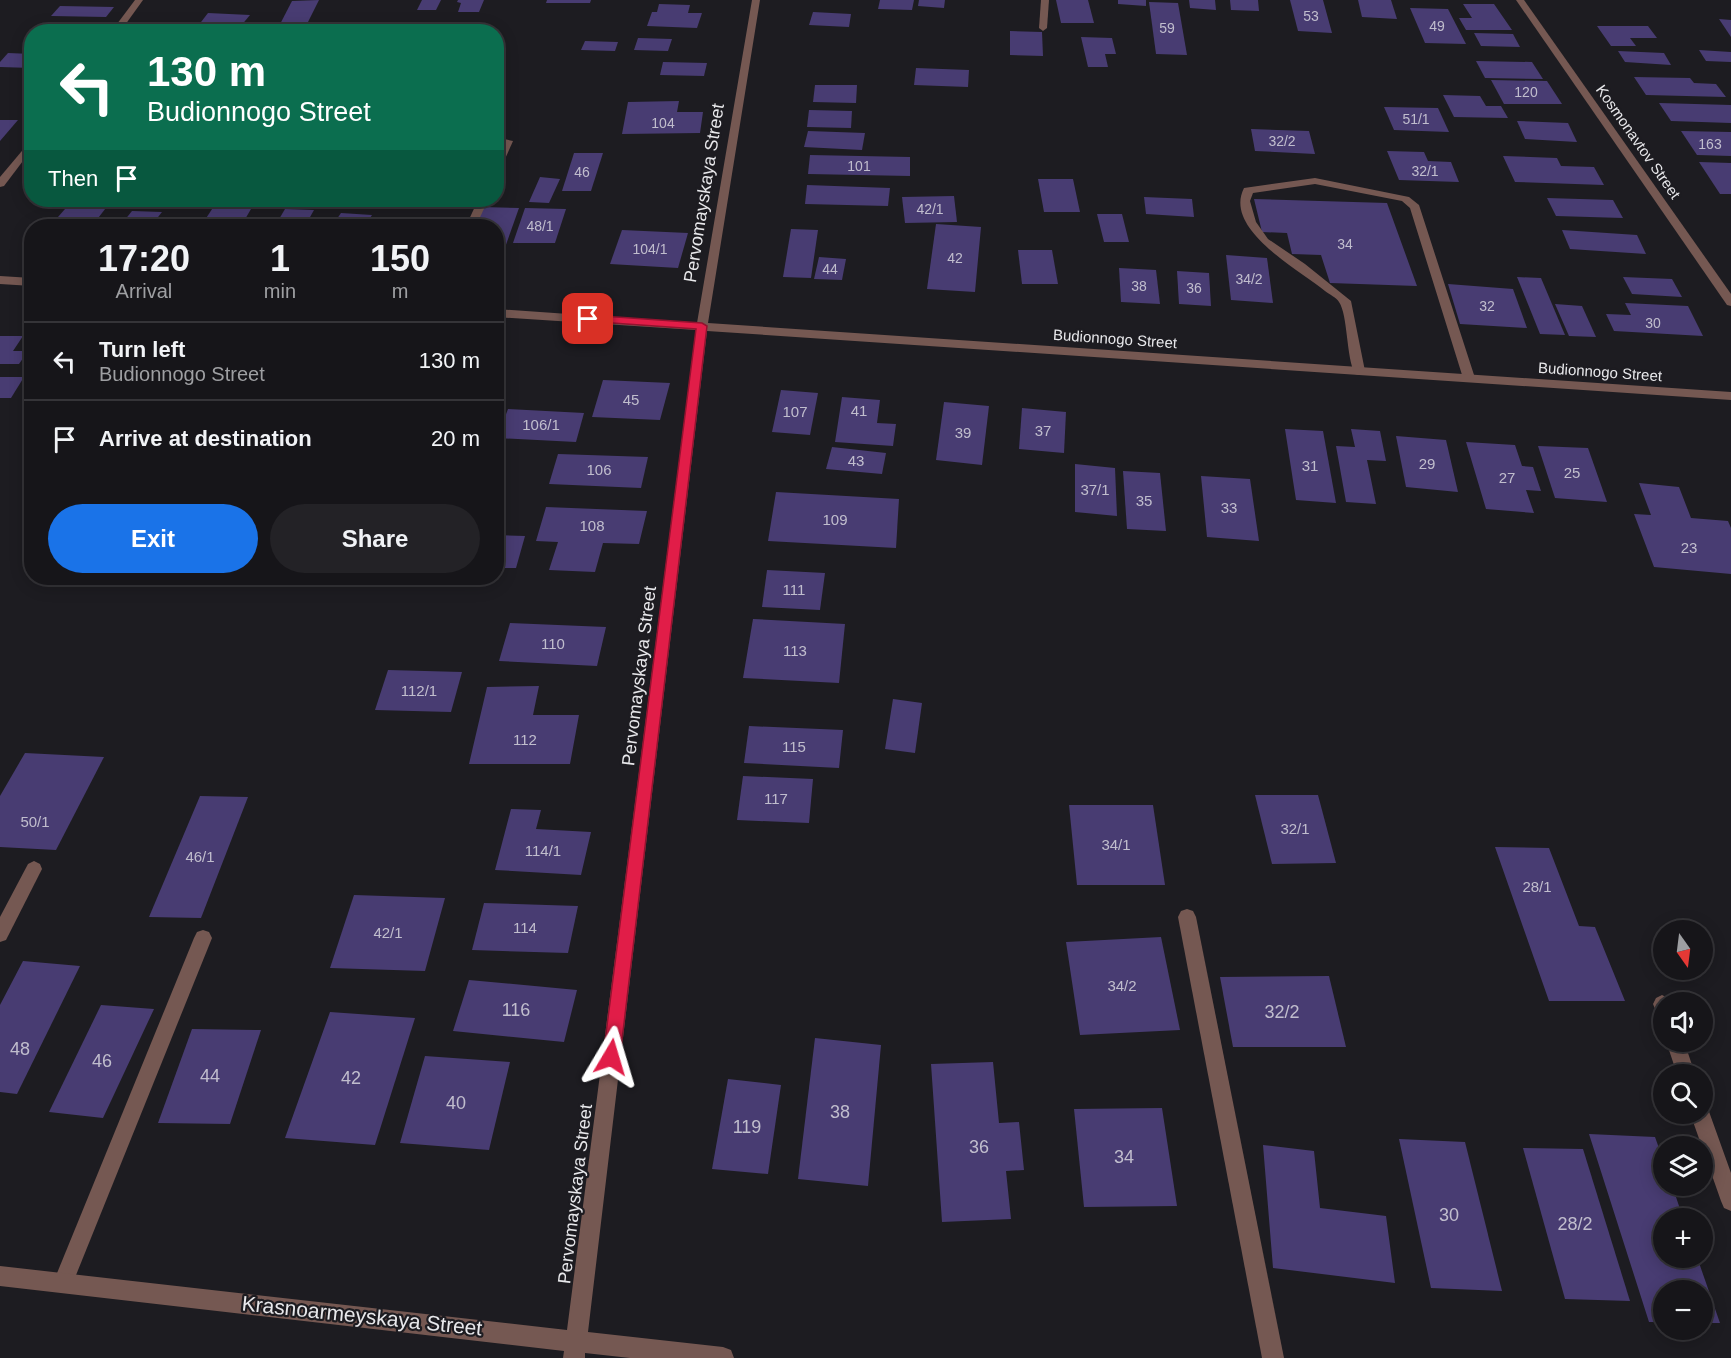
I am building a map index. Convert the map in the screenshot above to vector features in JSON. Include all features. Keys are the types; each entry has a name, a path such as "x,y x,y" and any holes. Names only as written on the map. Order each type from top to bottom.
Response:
{"street":[{"path":"121,24 139,0"},
{"name":"Pervomayskaya Street","path":"575,1349 702,326 756,0"},
{"path":"1043,28 1046,0"},
{"name":"Kosmonavtov Street","path":"1520,0 1731,302"},
{"path":"504,150 508,141"},
{"path":"0,184 24,152"},
{"path":"1359,370 1345,301 1301,266 1264,241 1250,218 1245,201 1248,190 1315,181 1405,198 1415,207 1415,213 1469,378"},
{"path":"0,280 24,282"},
{"name":"Budionnogo Street","path":"504,314 1731,396"},
{"path":"0,934 34,869"},
{"path":"1187,917 1273,1358"},
{"path":"63,1283 203,938"},
{"path":"1704,1124 1731,1201"},
{"name":"Krasnoarmeyskaya Street","path":"0,1276 575,1349 723,1358"}],"building":[{"path":"319,0 307,24 280,24 292,1"},
{"path":"422,0 441,0 436,10 417,10"},
{"path":"458,0 484,0 479,12 458,12 461,3 457,2"},
{"path":"547,0 591,0 590,3 546,3"},
{"path":"880,0 914,0 912,10 878,9"},
{"path":"919,0 945,0 944,8 918,6"},
{"path":"1056,0 1088,0 1094,23 1061,23"},
{"path":"1118,0 1146,0 1146,6 1118,4"},
{"path":"1189,0 1215,0 1216,10 1190,8"},
{"path":"1230,0 1258,0 1259,11 1231,10"},
{"path":"1290,0 1323,0 1332,33 1298,31"},
{"path":"1358,0 1391,0 1397,19 1362,17"},
{"path":"1149,2 1178,3 1187,55 1156,54"},
{"path":"659,4 690,5 688,13 702,13 697,28 647,26 652,12 657,12"},
{"path":"1463,4 1494,4 1512,30 1466,30 1459,18 1472,18"},
{"path":"60,6 114,7 106,17 51,16"},
{"path":"1410,8 1448,9 1466,44 1425,43"},
{"path":"813,12 851,14 849,27 809,25"},
{"path":"208,13 250,15 242,24 200,24"},
{"path":"1719,19 1731,20 1731,37"},
{"path":"53,22 94,22 92,24 51,24"},
{"path":"1597,26 1648,26 1657,38 1630,38 1636,46 1611,46"},
{"path":"1010,31 1042,32 1043,56 1010,55"},
{"path":"1474,33 1513,34 1520,47 1481,46"},
{"path":"1081,37 1112,38 1116,54 1105,54 1108,67 1088,67"},
{"path":"638,38 672,39 668,51 634,50"},
{"path":"585,41 618,42 615,51 581,50"},
{"path":"1699,50 1731,52 1731,62 1706,61"},
{"path":"1618,51 1664,53 1671,65 1625,62"},
{"path":"8,53 24,54 24,68 0,67 0,62"},
{"path":"1476,61 1532,62 1543,79 1485,78"},
{"path":"663,62 707,63 704,76 660,75"},
{"path":"916,68 969,70 968,87 914,85"},
{"path":"1634,77 1690,78 1694,83 1716,84 1726,97 1646,95"},
{"path":"1491,80 1547,81 1562,104 1504,104"},
{"path":"815,85 857,85 856,103 813,102"},
{"path":"1443,95 1480,96 1486,106 1501,106 1508,118 1454,117"},
{"path":"679,101 677,112 703,112 700,133 622,134 628,102"},
{"path":"1659,103 1731,105 1731,123 1671,121"},
{"path":"1384,107 1438,108 1449,132 1394,130"},
{"path":"809,110 852,111 851,128 807,127"},
{"path":"0,120 18,120 0,141"},
{"path":"1517,121 1568,123 1577,142 1525,139"},
{"path":"1251,129 1309,131 1315,154 1255,151"},
{"path":"808,131 865,133 862,150 804,147"},
{"path":"1681,131 1731,132 1731,156 1697,155"},
{"path":"1387,151 1424,152 1428,161 1451,162 1459,182 1399,180"},
{"path":"574,153 603,153 591,191 562,191"},
{"path":"810,155 910,157 910,176 808,174"},
{"path":"1503,156 1557,158 1561,166 1594,167 1604,185 1515,182"},
{"path":"1699,162 1731,163 1731,194 1720,194"},
{"path":"540,177 560,179 549,203 529,202"},
{"path":"1038,179 1073,179 1080,212 1044,212"},
{"path":"807,185 890,188 888,206 805,204"},
{"path":"954,196 957,222 905,223 902,197"},
{"path":"1144,197 1192,199 1194,217 1146,214"},
{"path":"1547,198 1613,200 1623,218 1556,216"},
{"path":"1254,199 1387,203 1417,286 1330,283 1321,255 1292,254 1287,233 1262,232"},
{"path":"67,207 107,207 97,219 56,219"},
{"path":"213,207 252,207 245,219 206,219"},
{"path":"481,207 519,208 504,250 504,219 477,219"},
{"path":"525,208 566,209 555,243 513,243"},
{"path":"285,209 314,210 309,219 279,219"},
{"path":"132,211 162,212 156,219 126,219"},
{"path":"341,213 372,215 369,219 337,219"},
{"path":"1097,214 1122,214 1129,242 1104,242"},
{"path":"936,224 981,227 975,292 927,289"},
{"path":"791,229 818,230 811,278 783,277"},
{"path":"622,230 688,233 678,268 610,264"},
{"path":"1562,230 1637,235 1646,254 1570,249"},
{"path":"1018,250 1052,250 1058,284 1022,284"},
{"path":"1226,255 1267,258 1273,303 1231,300"},
{"path":"819,257 846,259 842,280 814,279"},
{"path":"1119,268 1156,270 1160,304 1121,302"},
{"path":"1177,271 1209,273 1211,306 1179,304"},
{"path":"1517,277 1541,278 1565,335 1540,334"},
{"path":"1623,277 1672,279 1682,297 1632,294"},
{"path":"1448,284 1513,289 1527,328 1460,324"},
{"path":"1625,303 1688,306 1703,336 1614,331 1606,314 1631,315"},
{"path":"1555,304 1582,306 1596,337 1569,336"},
{"path":"0,336 23,336 13,351 24,351 24,357 19,364 0,364"},
{"path":"0,377 24,377 11,398 0,398"},
{"path":"603,380 670,383 660,420 592,417"},
{"path":"781,390 818,393 810,435 772,432"},
{"path":"842,397 880,400 877,423 896,424 893,446 835,442"},
{"path":"944,402 989,406 982,465 936,460"},
{"path":"1022,408 1066,412 1064,453 1019,449"},
{"path":"508,409 584,413 576,442 504,438 504,420"},
{"path":"1285,429 1323,431 1336,503 1296,500"},
{"path":"1351,429 1380,431 1386,461 1367,460 1376,504 1346,502 1336,446 1355,447"},
{"path":"1396,436 1446,440 1458,492 1406,487"},
{"path":"1466,442 1515,445 1522,466 1533,467 1541,491 1526,490 1534,513 1486,509"},
{"path":"1538,446 1588,448 1607,502 1555,498"},
{"path":"832,447 886,453 882,474 826,469"},
{"path":"558,454 648,457 641,488 549,484"},
{"path":"1075,464 1115,468 1117,516 1075,512"},
{"path":"1123,471 1160,473 1166,531 1127,529"},
{"path":"1201,476 1250,479 1259,541 1207,537"},
{"path":"1639,483 1679,487 1691,518 1728,521 1731,528 1731,574 1654,567 1634,514 1651,515"},
{"path":"776,492 899,499 896,548 768,541"},
{"path":"546,507 647,511 639,544 603,543 595,572 549,570 558,542 536,541"},
{"path":"504,535 525,536 516,568 504,568"},
{"path":"767,570 825,573 820,610 762,607"},
{"path":"753,619 845,624 839,683 743,678"},
{"path":"510,623 606,627 597,666 499,661"},
{"path":"388,670 462,672 451,712 375,710"},
{"path":"539,686 533,715 579,715 570,764 469,764 487,687"},
{"path":"893,699 922,703 915,753 885,749"},
{"path":"749,726 843,730 839,768 744,763"},
{"path":"25,753 104,757 56,850 0,847 0,796"},
{"path":"743,776 813,779 809,823 737,820"},
{"path":"1255,795 1318,795 1336,863 1272,864"},
{"path":"200,796 248,797 201,918 149,917"},
{"path":"1069,805 1153,805 1165,885 1077,885"},
{"path":"511,809 541,810 536,829 591,832 581,875 495,870"},
{"path":"1495,847 1549,848 1579,926 1595,927 1625,1001 1549,1001"},
{"path":"354,895 445,898 425,971 330,968"},
{"path":"484,903 578,906 568,953 472,950"},
{"path":"1161,937 1180,1030 1080,1035 1066,942"},
{"path":"23,961 80,966 17,1094 0,1092 0,1005"},
{"path":"1329,976 1346,1047 1233,1047 1220,977"},
{"path":"469,980 577,990 564,1042 453,1031"},
{"path":"101,1005 154,1009 103,1118 49,1112"},
{"path":"330,1012 415,1018 375,1145 285,1138"},
{"path":"192,1029 261,1030 230,1124 158,1123"},
{"path":"815,1038 881,1045 868,1186 798,1179"},
{"path":"425,1056 510,1062 489,1150 400,1143"},
{"path":"993,1062 999,1123 1019,1122 1024,1170 1006,1171 1011,1219 942,1222 931,1064"},
{"path":"728,1079 781,1085 768,1174 712,1169"},
{"path":"1162,1108 1177,1206 1084,1207 1074,1109"},
{"path":"1589,1134 1653,1137 1653,1196 1676,1196 1680,1208 1653,1208 1653,1268 1701,1268 1705,1280 1653,1280 1653,1322 1649,1322"},
{"path":"1399,1139 1465,1142 1502,1291 1431,1288"},
{"path":"1263,1145 1314,1151 1320,1208 1386,1216 1395,1283 1273,1268"},
{"path":"1523,1148 1583,1149 1630,1301 1565,1299"},
{"path":"1713,1303 1720,1323 1713,1323"}],"route":[{"path":"588,319 702,326 611,1057"}]}
